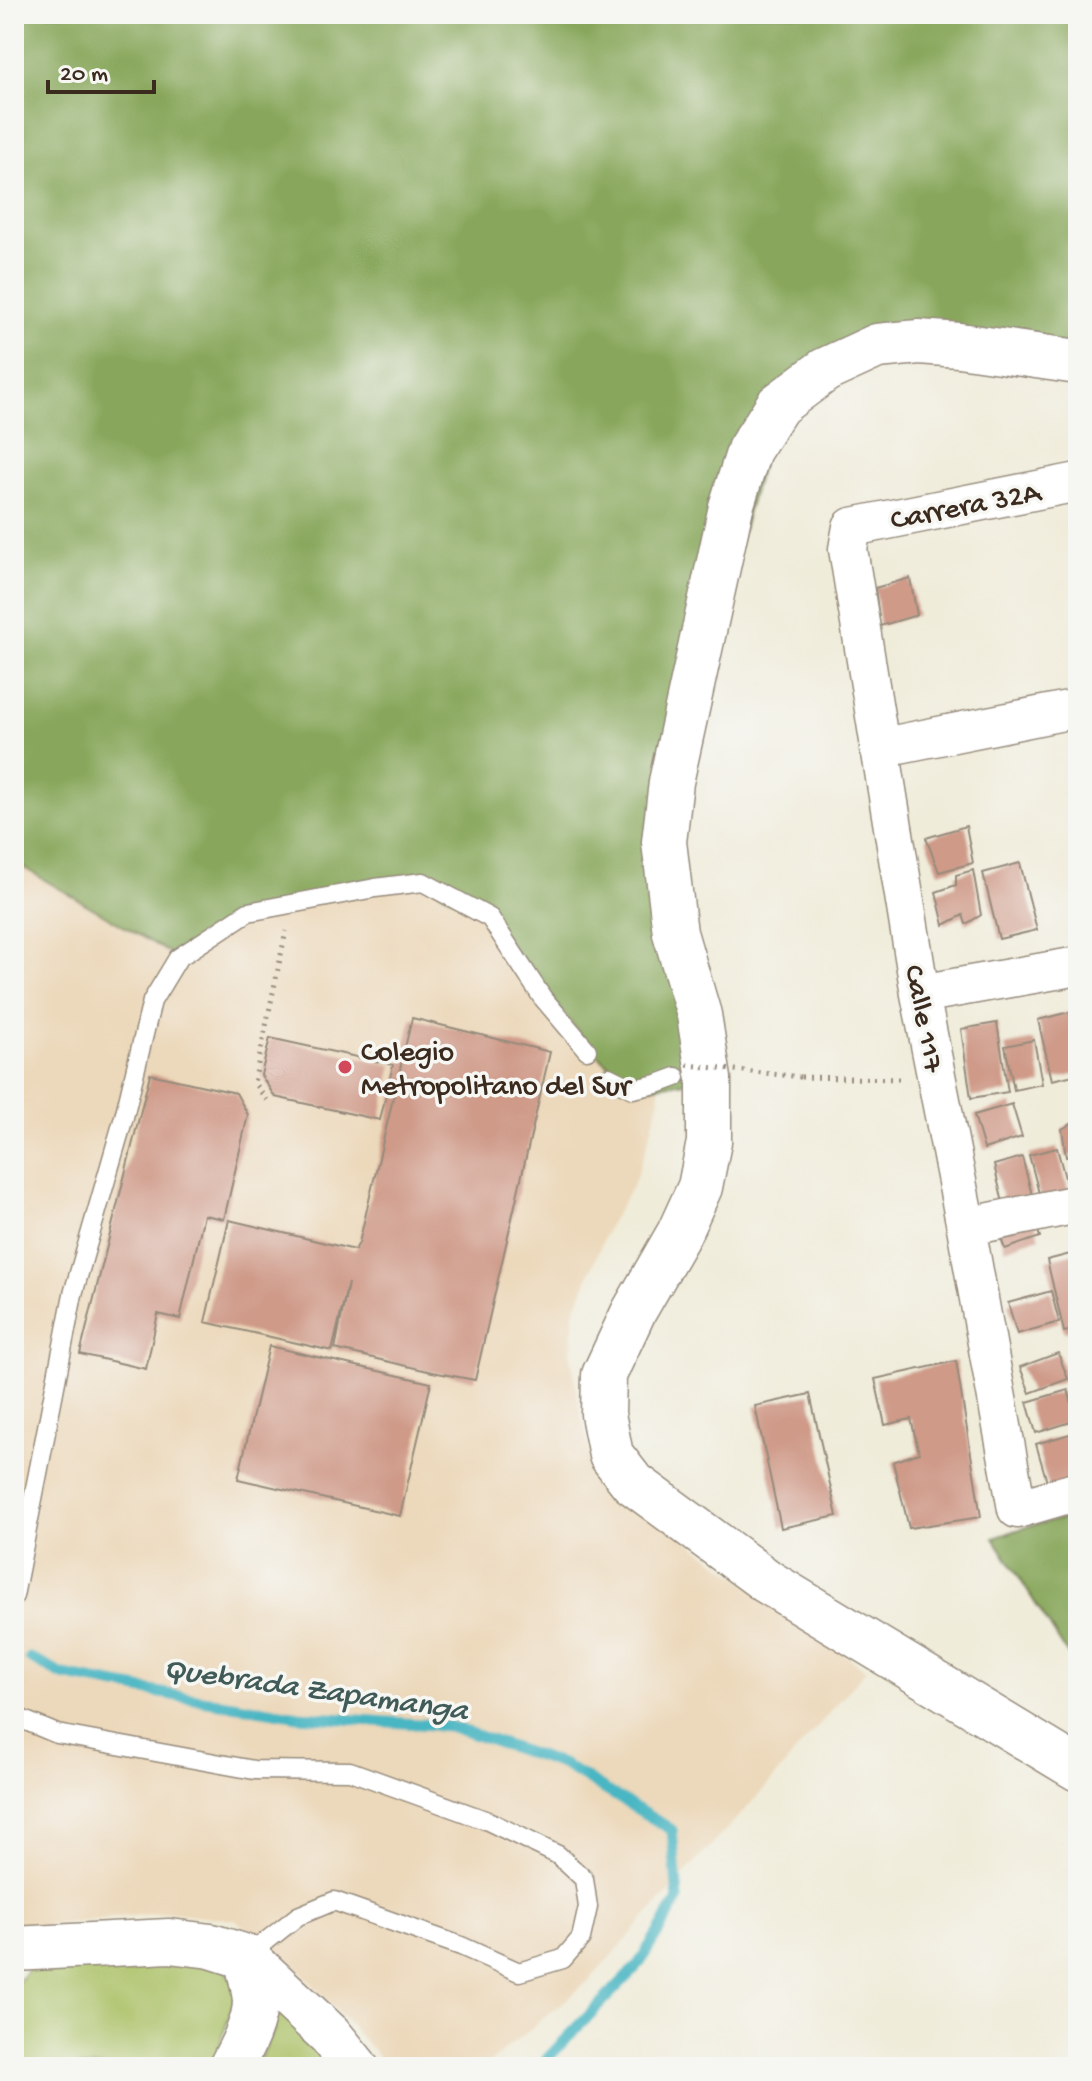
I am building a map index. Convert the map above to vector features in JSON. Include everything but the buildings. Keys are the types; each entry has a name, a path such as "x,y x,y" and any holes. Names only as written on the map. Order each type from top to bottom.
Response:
{"street":[{"path":"1078,362 933,343 877,346 825,370 778,405 749,450 731,507 694,675 671,782 664,842 675,933 701,1028 709,1079 709,1142 700,1187 604,1375 603,1414 611,1455 632,1482 768,1582 1078,1769"},
{"name":"Carrera 32A","path":"852,527 1078,482"},
{"name":"Calle 117","path":"852,527 848,549 920,994 1017,1509 1078,1491"},
{"path":"879,748 1078,708"},
{"path":"920,994 1078,966"},
{"path":"966,1227 1078,1204"},
{"path":"21,1952 169,1941 211,1946 246,1957 330,2035 356,2067"},
{"path":"231,2067 250,2024 255,2002 246,1957"}],"lane":[{"path":"14,1596 73,1294 124,1117 152,1001 178,958 248,912 423,882 490,918 542,997 587,1050"},
{"path":"609,1077 633,1089 657,1084 682,1071"},
{"path":"14,1716 57,1734 254,1770 350,1771 488,1821 558,1855 584,1879 588,1907 581,1938 563,1959 519,1972 461,1946 334,1901 298,1916 246,1957"}],"path":[{"path":"267,1100 254,1083 293,903"},
{"path":"682,1071 938,1080"}],"shaded area":[{"path":"765,348 645,976 660,1099 633,1185 609,1225 574,1312 571,1356 591,1456 603,1486 641,1507 866,1670 768,1785 590,1980 484,2067 388,2067 294,1964 235,1920 170,1912 14,1928 14,635"}],"green space":[{"path":"14,14 1078,14 1078,362 919,342 778,405 671,782 709,1079 633,1089 590,1047 490,919 423,882 248,912 178,958 14,862"},
{"path":"1078,1516 1078,1671 994,1538 1029,1526"},
{"path":"222,1961 237,1991 216,2057 200,2067 23,2067 14,2062 14,1987 33,1963"},
{"path":"277,2000 336,2067 256,2067 274,2030"}],"waterway":[{"name":"Quebrada Zapamanga","path":"30,1658 63,1675 299,1716 449,1726 564,1765 672,1830 678,1900 638,1965 539,2067"}],"place":[{"name":"Colegio Metropolitano del Sur","path":"345,1067"}]}
